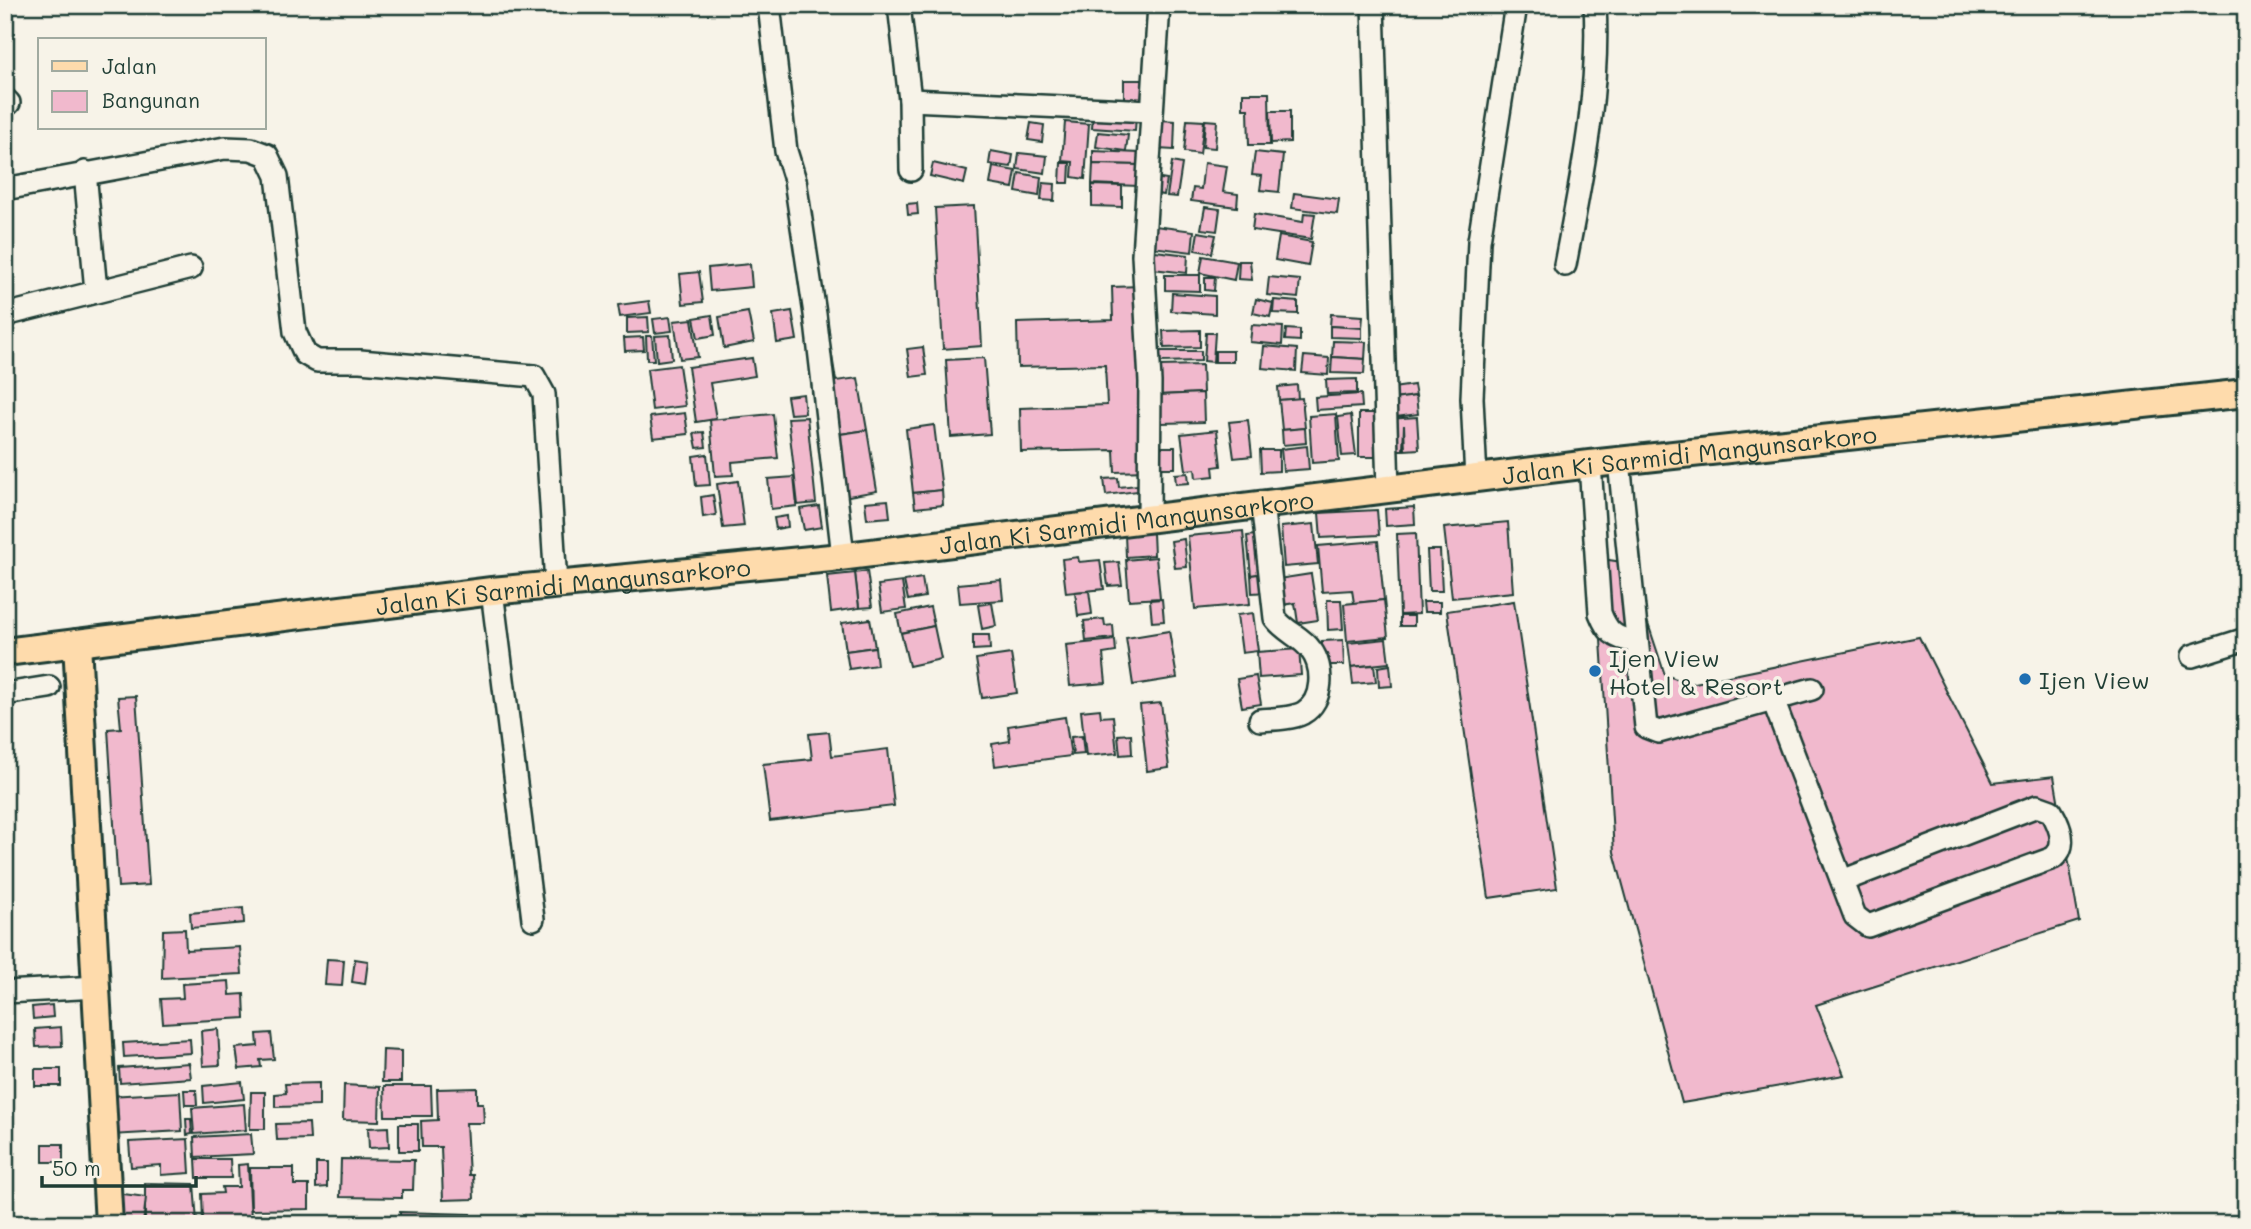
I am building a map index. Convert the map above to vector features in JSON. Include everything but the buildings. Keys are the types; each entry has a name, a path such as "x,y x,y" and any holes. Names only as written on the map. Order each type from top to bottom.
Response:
{"main road":[{"name":"Jalan Ki Sarmidi Mangunsarkoro","path":"5,652 492,591 843,556 1590,464 2246,393"},
{"path":"77,643 109,1224"}],"street":[{"path":"769,5 786,151 794,180 815,314 843,556"},
{"path":"899,5 910,100 911,170"},
{"path":"1149,517 1150,382 1143,255 1159,5"},
{"path":"1373,5 1388,489"},
{"path":"1476,480 1472,398 1479,241 1516,5"},
{"path":"1566,265 1585,159 1597,41 1595,5"},
{"path":"910,100 1151,111"},
{"path":"5,189 225,148 251,149 267,155 277,176 295,332 305,354 317,362 360,361 534,376 544,394 556,584"},
{"path":"85,172 96,291"},
{"path":"5,315 191,268"},
{"path":"1619,461 1634,640 1646,727 1652,732 1812,689"},
{"path":"1590,464 1600,612 1611,634 1621,640 1634,640"},
{"path":"1260,720 1303,712 1315,701 1320,673 1310,648 1283,628 1275,618 1262,503"},
{"path":"492,591 533,919"},
{"path":"2192,656 2246,639"},
{"path":"5,694 49,687"},
{"path":"1773,700 1855,916 1868,926 2053,858 2061,852 2063,844 2051,811 2037,806 1842,881"},
{"path":"5,992 98,987"}],"place":[{"name":"Ijen View Hotel & Resort","path":"1595,671"},
{"name":"Ijen View","path":"2025,679"}]}
